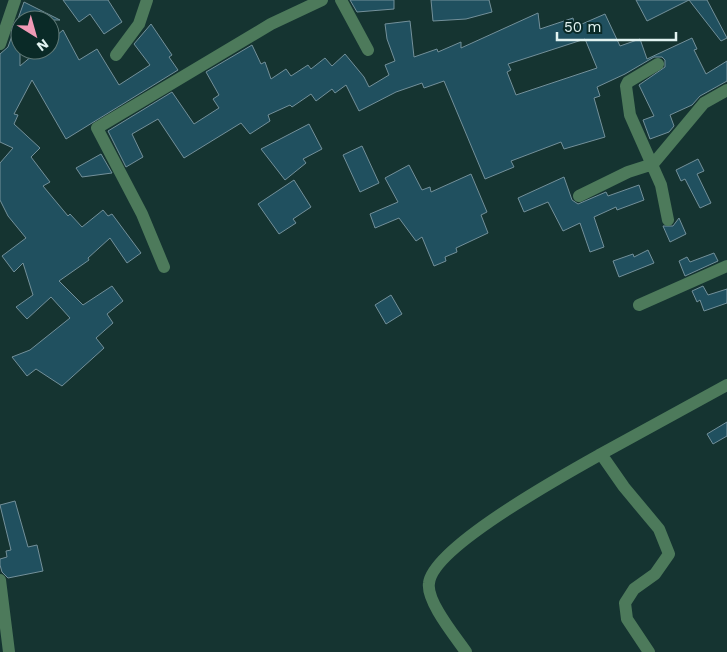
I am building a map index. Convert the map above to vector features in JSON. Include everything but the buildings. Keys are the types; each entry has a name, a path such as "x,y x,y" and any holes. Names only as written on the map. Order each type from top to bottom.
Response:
{"street":[{"path":"0,44 15,0"},
{"path":"116,55 139,24 147,0"},
{"path":"164,267 142,214 97,128 271,24 322,0"},
{"path":"341,0 368,50"},
{"path":"658,64 628,82 626,86 630,115 661,185 668,220"},
{"path":"579,196 628,172 653,164 704,103 727,90"},
{"path":"639,305 727,266"},
{"path":"466,652 430,597 428,581 449,551 547,484 727,385"},
{"path":"601,454 624,487 659,529 669,554 655,574 634,589 625,603 626,618 649,652"},
{"path":"0,580 4,635 9,652"}]}
